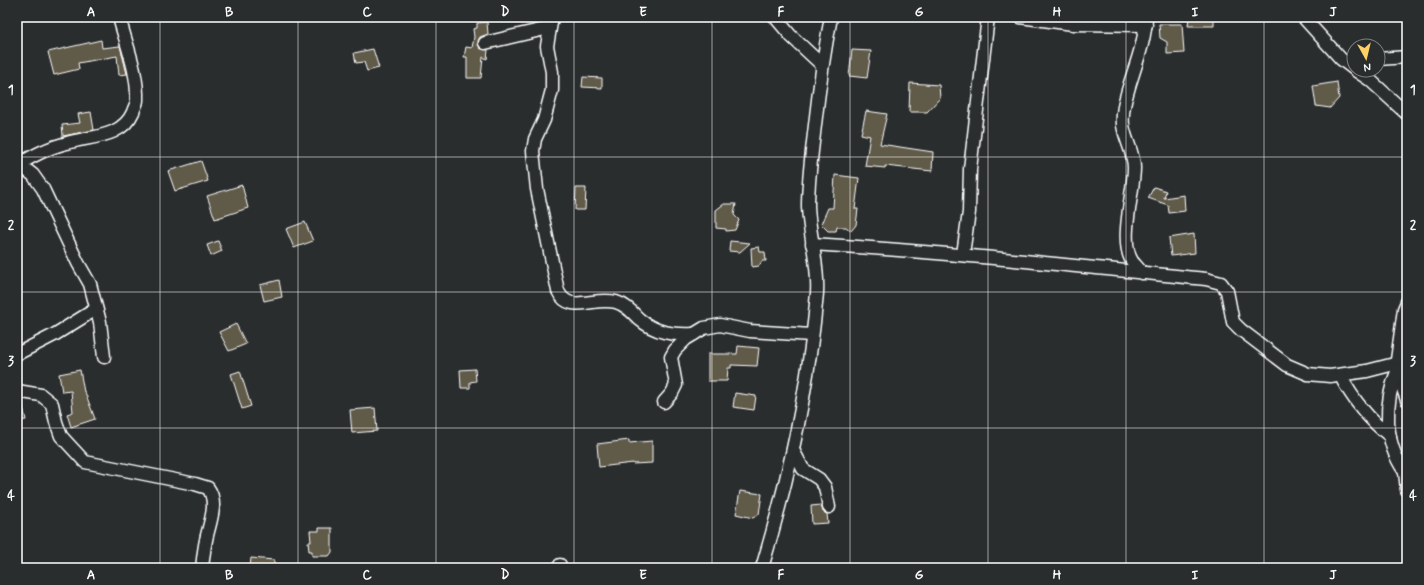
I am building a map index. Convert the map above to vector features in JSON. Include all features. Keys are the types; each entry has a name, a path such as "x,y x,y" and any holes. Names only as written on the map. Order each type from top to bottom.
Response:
{"street":[{"path":"104,358 96,309 90,284 78,263 42,189 33,175 18,164 42,151 67,143 108,134 119,129 130,119 137,102 135,74 119,17"},
{"path":"775,17 786,32 822,65"},
{"path":"762,568 781,503 793,450 811,335 818,272 809,229 809,176 822,65 830,17"},
{"path":"963,254 968,212 970,169 988,17"},
{"path":"1020,17 1072,24 1146,21 1124,106 1123,129 1132,150 1134,168 1126,234 1128,253 1132,261 1142,272"},
{"path":"1303,17 1346,60"},
{"path":"485,43 551,23 547,46 552,72 552,90 544,120 535,139 533,151 537,189 550,254 561,297 569,304 604,300 618,302 628,308 649,326 660,332 677,335 694,334"},
{"path":"1386,58 1407,57"},
{"path":"1367,78 1407,114"},
{"path":"812,244 963,254 1206,279 1221,283 1227,291 1233,322 1241,330 1287,365 1316,376 1340,375 1398,366"},
{"path":"1407,302 1404,309 1398,366 1388,400 1390,436 1395,455 1406,466 1407,490"},
{"path":"17,354 54,335 96,309"},
{"path":"664,402 672,394 676,385 671,357 681,344 704,328 720,325 750,331 811,335"},
{"path":"1398,366 1407,400"},
{"path":"1340,375 1364,412 1377,427 1390,436"},
{"path":"17,391 41,395 52,404 61,436 84,462 195,484 208,488 213,500 213,511 205,541 202,568"},
{"path":"793,450 803,469 819,478 826,487 829,507"}],"building":[{"path":"1189,17 1214,17 1214,26 1188,26"},
{"path":"487,22 488,34 480,37 478,41 480,48 488,50 487,59 483,57 481,78 467,78 467,57 464,57 466,47 472,48 474,37 473,29 477,28 477,23"},
{"path":"1159,24 1182,24 1184,53 1167,54 1167,42 1160,38"},
{"path":"101,40 102,48 120,46 127,74 119,75 117,56 78,63 79,69 54,75 48,52"},
{"path":"373,49 379,68 367,71 364,62 356,63 354,53"},
{"path":"852,50 871,51 867,78 849,76"},
{"path":"583,77 602,78 602,88 582,87"},
{"path":"1337,82 1339,98 1330,108 1316,106 1313,86"},
{"path":"910,83 939,85 940,98 927,112 909,112"},
{"path":"866,111 887,114 880,144 933,152 932,171 885,166 885,168 865,166 870,136 861,134"},
{"path":"91,112 94,130 63,136 62,125 80,123 78,114"},
{"path":"201,161 208,181 175,191 168,171"},
{"path":"835,175 859,178 855,209 858,209 856,225 851,231 846,227 837,227 836,231 828,231 821,224 828,208 833,208"},
{"path":"242,185 248,208 215,219 207,196"},
{"path":"1154,187 1166,191 1164,198 1184,195 1185,211 1169,213 1168,205 1148,198"},
{"path":"576,188 586,188 585,210 575,210"},
{"path":"724,204 736,204 734,215 739,220 735,230 726,231 726,229 716,228 716,210"},
{"path":"305,222 313,241 294,248 286,229"},
{"path":"1194,234 1195,253 1171,256 1169,238"},
{"path":"218,241 222,251 211,256 207,245"},
{"path":"730,241 750,243 740,252 729,251"},
{"path":"759,247 760,252 765,252 766,261 762,261 759,266 752,267 751,248"},
{"path":"279,280 282,297 264,301 260,285"},
{"path":"236,324 246,344 229,351 219,332"},
{"path":"738,346 759,348 757,366 731,365 731,368 728,368 727,381 708,381 708,354 737,354"},
{"path":"475,369 476,381 470,382 470,388 461,388 460,370"},
{"path":"80,370 84,392 95,419 71,427 67,414 73,412 71,391 62,392 59,374"},
{"path":"240,371 251,406 242,409 231,374"},
{"path":"735,393 756,396 754,410 733,407"},
{"path":"17,399 21,399 26,420 17,421"},
{"path":"375,408 377,431 352,433 350,410"},
{"path":"629,440 629,443 652,441 652,463 633,463 599,467 597,444"},
{"path":"740,491 762,494 759,514 753,518 736,514"},
{"path":"821,505 823,512 827,514 828,523 812,524 811,506"},
{"path":"319,528 332,528 332,552 329,556 312,556 312,551 309,551 308,542 311,542 310,531 319,531"},
{"path":"251,558 274,560 274,568 250,568"}]}
